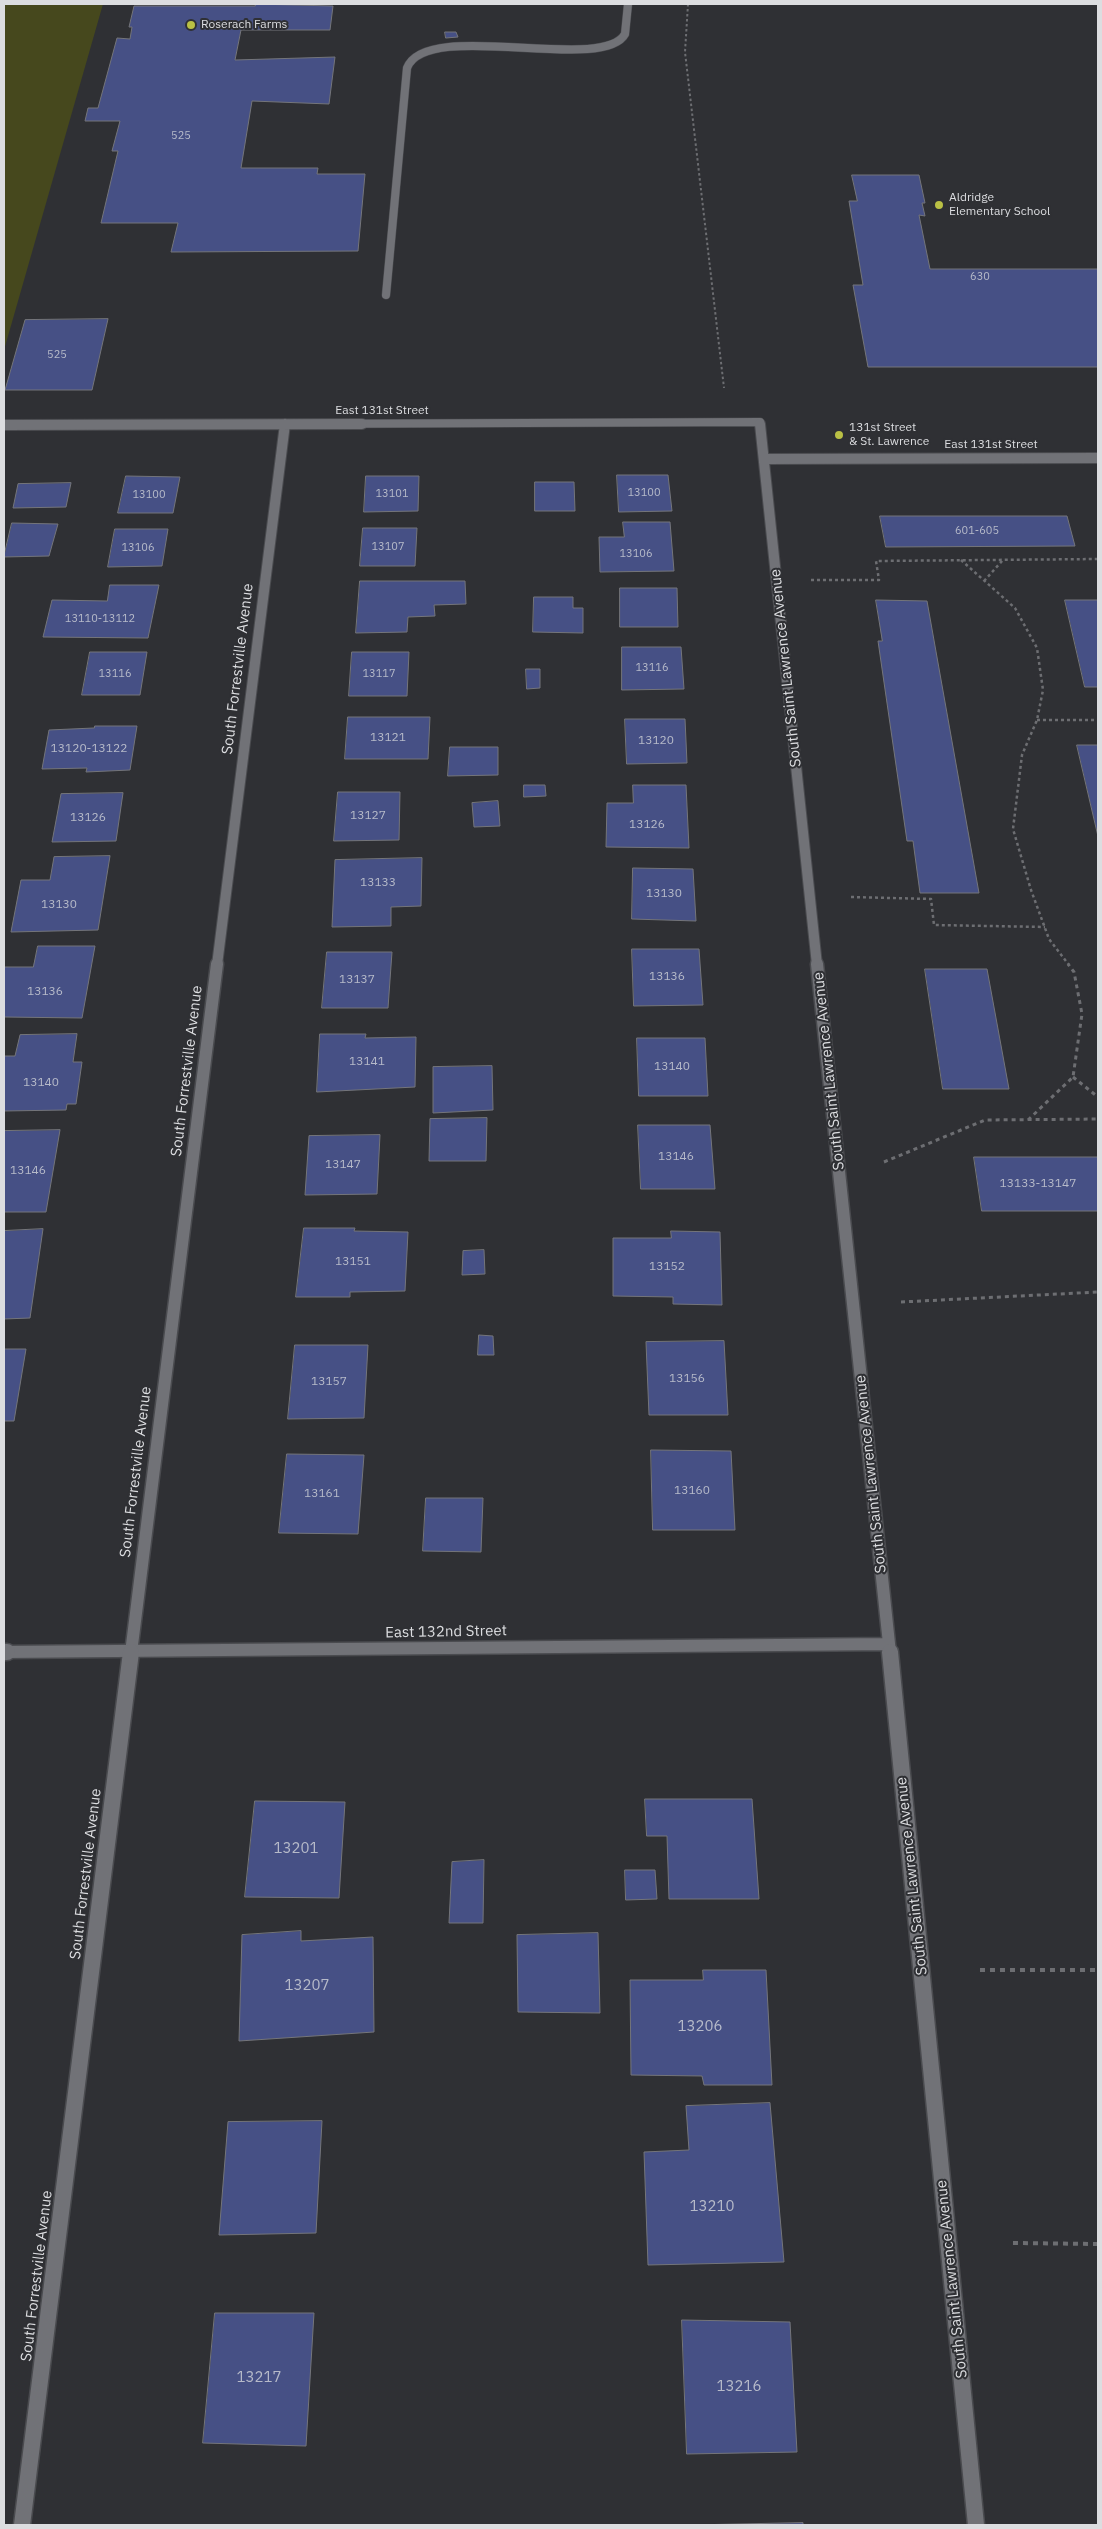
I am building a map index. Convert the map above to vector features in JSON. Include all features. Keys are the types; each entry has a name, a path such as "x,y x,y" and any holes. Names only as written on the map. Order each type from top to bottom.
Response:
{"street":[{"path":"386,295 407,68 412,58 422,53 462,47 578,48 614,45 623,38 628,26 628,4"},
{"name":"East 131st Street","path":"4,425 760,422"},
{"name":"South Saint Lawrence Avenue","path":"760,422 889,1644 976,2525"},
{"name":"South Forrestville Avenue","path":"22,2525 285,424"},
{"name":"East 131st Street","path":"764,458 1098,458"},
{"name":"East 132nd Street","path":"4,1652 889,1644"}],"path":[{"path":"688,4 685,52 724,391"},
{"path":"810,580 879,580 876,561 1098,559"},
{"path":"961,560 1015,608 1037,648 1043,690 1038,720 1022,756 1013,829 1049,939 1074,972 1082,1014 1073,1077 1028,1120"},
{"path":"984,581 1003,560"},
{"path":"1038,720 1098,720"},
{"path":"851,897 931,899 934,925 1045,927"},
{"path":"1073,1077 1098,1096"},
{"path":"884,1162 985,1120 1098,1119"},
{"path":"901,1302 1098,1292"},
{"path":"980,1970 1098,1970"},
{"path":"1014,2243 1098,2244"}],"green space":[{"path":"4,4 103,4 4,350"}],"building":[{"path":"255,4 333,6 330,30 241,30 235,60 335,57 329,104 252,101 241,168 318,168 317,174 365,174 358,251 171,252 178,223 101,223 118,151 112,151 120,121 85,121 88,108 98,108 117,38 130,39 132,27 129,27 134,6 255,6"},
{"path":"445,32 456,32 458,37 446,38"},
{"path":"852,175 919,175 925,203 922,203 925,216 919,215 930,269 1098,269 1098,367 868,367 853,285 863,285 849,201 857,201"},
{"path":"108,319 92,390 5,390 25,320"},
{"path":"617,475 668,475 672,511 619,512"},
{"path":"126,476 180,477 173,513 118,513"},
{"path":"366,476 419,476 418,511 364,512"},
{"path":"535,482 574,482 575,511 535,511"},
{"path":"71,483 66,507 13,508 18,484"},
{"path":"880,516 1067,516 1075,546 886,547"},
{"path":"623,522 670,522 674,571 600,572 599,537 624,537"},
{"path":"12,523 58,524 49,556 4,557"},
{"path":"363,528 417,528 415,566 360,566"},
{"path":"115,529 168,529 162,566 108,567"},
{"path":"360,581 465,581 466,604 434,605 435,616 408,617 407,632 356,633"},
{"path":"110,585 159,585 148,638 43,637 52,600 107,601"},
{"path":"620,588 677,588 678,627 620,627"},
{"path":"534,597 573,597 573,608 583,608 583,633 533,632"},
{"path":"876,600 927,601 979,893 920,893 913,841 907,841 878,641 882,641"},
{"path":"1065,600 1098,600 1098,687 1085,687"},
{"path":"622,647 681,647 684,689 622,690"},
{"path":"90,652 147,652 140,695 82,695"},
{"path":"352,652 409,652 407,696 349,696"},
{"path":"526,669 540,669 540,688 527,689"},
{"path":"348,717 430,717 428,759 345,759"},
{"path":"625,719 685,719 687,763 627,764"},
{"path":"95,726 137,726 130,770 86,772 87,768 42,769 49,730 94,728"},
{"path":"1077,745 1098,745 1098,836"},
{"path":"450,747 498,747 498,775 448,776"},
{"path":"524,785 545,785 546,796 524,797"},
{"path":"633,785 686,785 689,848 606,847 607,803 633,803"},
{"path":"338,792 400,792 399,840 334,841"},
{"path":"123,793 116,841 52,842 61,794"},
{"path":"498,801 500,826 474,827 472,803"},
{"path":"110,856 98,930 11,932 21,880 50,880 54,857"},
{"path":"422,858 421,906 391,907 391,926 332,927 335,860"},
{"path":"633,868 693,869 696,921 632,919"},
{"path":"38,946 95,946 82,1018 4,1017 4,967 33,967"},
{"path":"632,949 699,949 703,1005 634,1006"},
{"path":"327,952 392,952 388,1008 322,1008"},
{"path":"925,969 987,969 1009,1089 943,1089"},
{"path":"77,1034 73,1062 82,1062 76,1104 67,1104 66,1110 4,1111 4,1056 15,1056 20,1035"},
{"path":"320,1034 366,1034 365,1038 416,1037 415,1087 317,1092"},
{"path":"637,1038 705,1038 708,1096 639,1096"},
{"path":"492,1066 493,1110 433,1113 433,1067"},
{"path":"487,1118 486,1161 429,1161 430,1119"},
{"path":"638,1125 710,1125 715,1189 641,1189"},
{"path":"60,1130 46,1212 4,1212 4,1131"},
{"path":"380,1135 377,1194 305,1195 309,1136"},
{"path":"974,1157 1098,1157 1098,1211 982,1211"},
{"path":"304,1228 355,1228 354,1231 408,1232 405,1291 350,1292 350,1297 296,1297"},
{"path":"43,1229 30,1318 4,1319 4,1231"},
{"path":"671,1231 720,1232 722,1305 673,1304 673,1297 613,1296 613,1238 671,1238"},
{"path":"484,1250 485,1274 462,1275 463,1251"},
{"path":"479,1335 493,1336 494,1355 478,1355"},
{"path":"724,1341 728,1415 649,1415 646,1342"},
{"path":"295,1345 368,1345 364,1418 288,1419"},
{"path":"4,1349 26,1349 14,1421 4,1421"},
{"path":"651,1450 731,1451 735,1530 653,1530"},
{"path":"287,1454 364,1455 358,1534 279,1533"},
{"path":"426,1498 483,1498 481,1552 423,1551"},
{"path":"645,1799 752,1799 759,1899 669,1899 667,1836 647,1836"},
{"path":"255,1801 345,1802 339,1898 245,1897"},
{"path":"484,1860 483,1923 449,1923 452,1862"},
{"path":"625,1870 655,1870 657,1899 626,1900"},
{"path":"301,1931 301,1941 373,1937 374,2032 239,2041 242,1935"},
{"path":"598,1933 600,2013 518,2012 517,1935"},
{"path":"703,1970 766,1970 772,2085 704,2085 702,2076 631,2075 630,1980 703,1980"},
{"path":"770,2103 784,2262 648,2265 644,2152 689,2150 686,2106"},
{"path":"322,2121 316,2233 219,2235 228,2122"},
{"path":"215,2313 314,2313 306,2446 203,2443"},
{"path":"682,2320 790,2322 797,2452 687,2454"},
{"path":"803,2523 803,2525 691,2525"}],"place":[{"name":"Roserach Farms","path":"191,25"},
{"name":"Aldridge Elementary School","path":"939,205"},
{"name":"131st Street & St. Lawrence","path":"839,435"}]}
